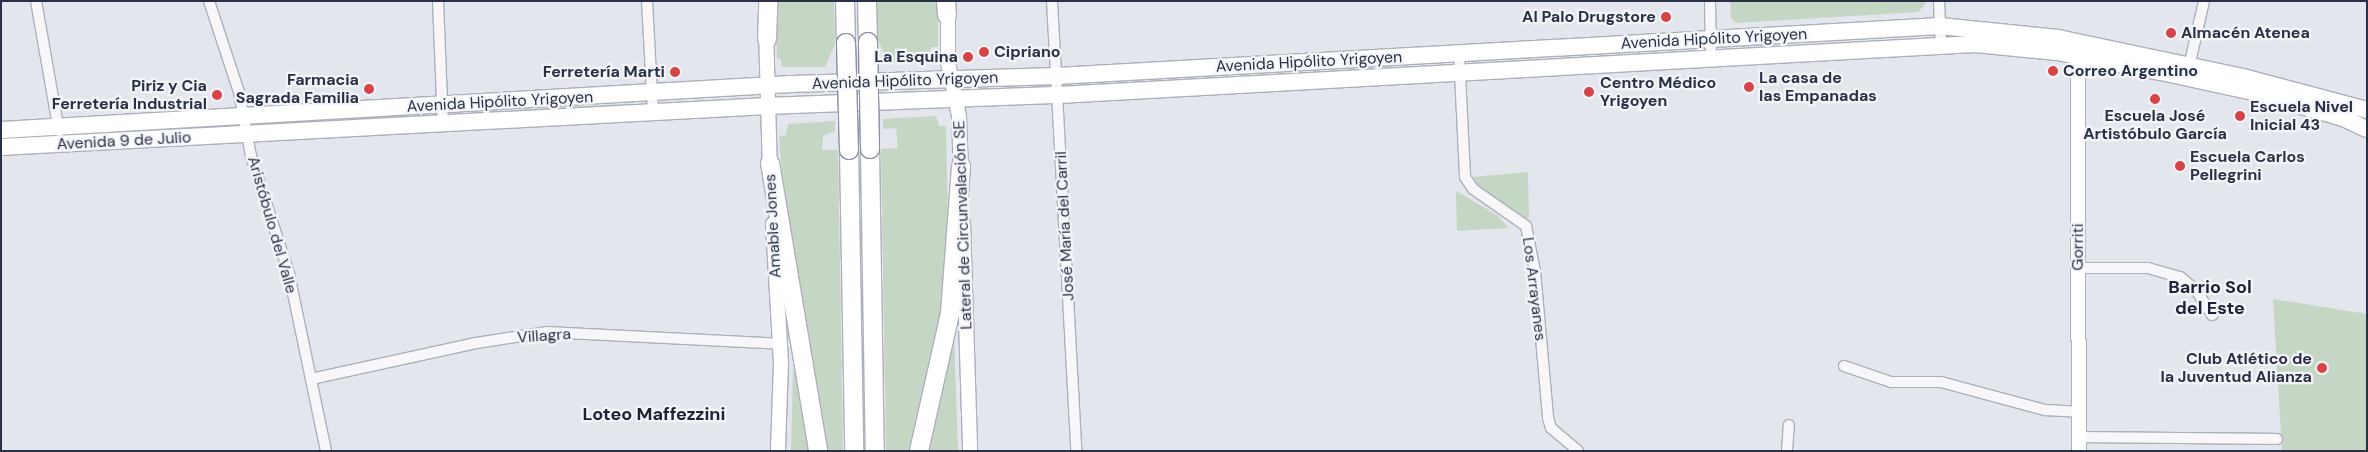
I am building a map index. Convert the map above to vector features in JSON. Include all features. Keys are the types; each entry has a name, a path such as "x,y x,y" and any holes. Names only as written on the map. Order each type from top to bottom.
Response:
{"highway":[{"path":"766,1 767,39"},
{"path":"845,1 854,451"},
{"path":"867,1 876,451"},
{"path":"770,163 818,451"},
{"path":"919,451 950,313 961,166"}],"main road":[{"name":"Avenida Hipólito Yrigoyen","path":"243,116 951,77 1057,76 1940,26 1994,30 2078,50 2188,71 2367,110"},
{"name":"Avenida Hipólito Yrigoyen","path":"247,134 768,106 1059,95 1941,46 2006,46 2078,50"},
{"name":"Avenida Hipólito Yrigoyen","path":"2188,71 2342,118 2367,129"},
{"name":"Avenida 9 de Julio","path":"1,130 243,116"},
{"name":"Avenida 9 de Julio","path":"1,147 247,134"}],"street":[{"path":"36,1 61,144"},
{"name":"Aristóbulo del Valle","path":"209,1 289,274 326,451"},
{"path":"438,1 444,123"},
{"path":"647,1 654,112"},
{"name":"José María del Carril","path":"1052,1 1059,95 1076,451"},
{"path":"1710,1 1711,58"},
{"path":"1939,1 1941,46"},
{"path":"2188,71 2204,1"},
{"name":"Lateral de Circunvalación SE","path":"947,6 951,77 956,99 961,166 970,451"},
{"name":"Amable Jones","path":"767,39 770,163 780,344 778,451"},
{"name":"Gorriti","path":"2078,50 2079,444"},
{"name":"Los Arrayanes","path":"1459,54 1466,177 1473,189 1526,226 1535,271 1548,418 1552,428 1578,451"},
{"path":"2078,268 2148,268 2180,276 2196,290 2212,315"},
{"name":"Villagra","path":"311,379 476,343 547,332 780,344"},
{"path":"1844,366 1891,382 1963,386 2045,410 2079,412"},
{"path":"1787,451 1789,424"},
{"path":"2079,444 2277,440"}],"green space":[{"path":"775,1 834,1 835,44 825,67 782,67 781,59 777,59"},
{"path":"877,1 938,1 938,47 931,47 930,61 889,63 878,41"},
{"path":"1730,1 1925,1 1925,5 1918,12 1736,23 1731,18"},
{"path":"622,104 622,106 476,112"},
{"path":"412,116 412,117 267,117"},
{"path":"936,116 939,126 946,126 949,279 914,451 886,451 881,149 898,148 896,128 883,129 883,119"},
{"path":"835,121 835,131 823,136 822,150 838,150 843,451 822,451 785,213 779,136 786,135 788,124"},
{"path":"1528,172 1529,218 1522,220 1479,187 1473,177"},
{"path":"1456,191 1497,215 1509,228 1457,231"},
{"name":"Club Atlético de la Juventud Alianza","path":"2273,299 2367,314 2367,451 2282,451"},
{"path":"954,335 958,451 928,451 949,363"},
{"path":"793,369 797,369 810,451 791,451"}],"place":[{"name":"Al Palo Drugstore","path":"1666,17"},
{"name":"Almacén Atenea","path":"2171,33"},
{"name":"Cipriano","path":"984,52"},
{"name":"La Esquina","path":"968,57"},
{"name":"Correo Argentino","path":"2053,71"},
{"name":"Ferretería Marti","path":"675,72"},
{"name":"La casa de las Empanadas","path":"1749,87"},
{"name":"Farmacia Sagrada Familia","path":"369,89"},
{"name":"Centro Médico Yrigoyen","path":"1589,92"},
{"name":"Piriz y Cia Ferretería Industrial","path":"217,95"},
{"name":"Escuela José Artistóbulo García","path":"2155,99"},
{"name":"Escuela Nivel Inicial 43","path":"2240,116"},
{"name":"Escuela Carlos Pellegrini","path":"2180,166"},
{"name":"Club Atlético de la Juventud Alianza","path":"2322,368"}],"district":[{"name":"Barrio Sol del Este","path":"2210,298"},
{"name":"Loteo Maffezzini","path":"654,414"}]}
